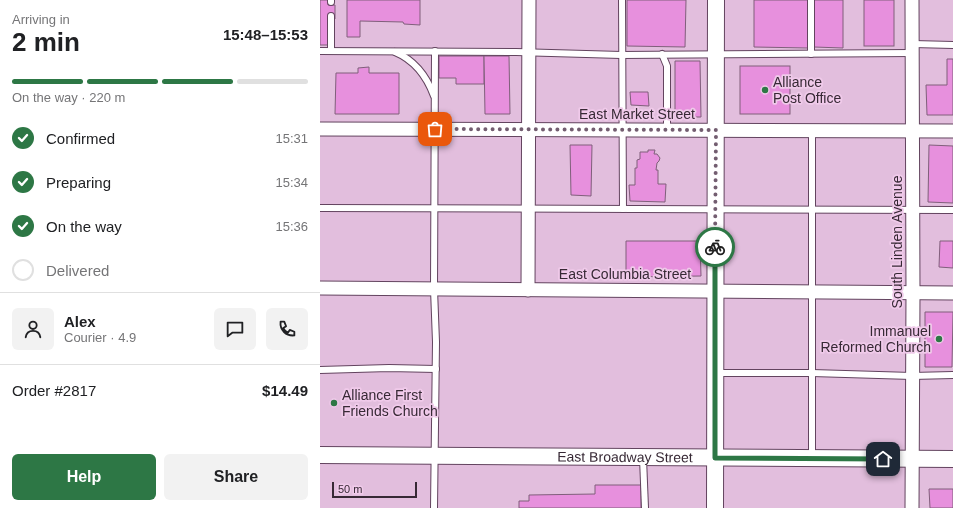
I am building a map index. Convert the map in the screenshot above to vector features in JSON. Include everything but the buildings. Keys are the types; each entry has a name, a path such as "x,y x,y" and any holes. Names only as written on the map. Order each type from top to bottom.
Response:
{"street":[{"path":"528,290 529,0"},
{"path":"715,508 716,0"},
{"name":"South Linden Avenue","path":"912,0 912,508"},
{"name":"East Market Street","path":"320,129 953,131"},
{"name":"East Columbia Street","path":"320,288 953,293"},
{"name":"East Broadway Street","path":"320,455 953,459"}],"lane":[{"path":"622,0 621,55 624,130 623,209"},
{"path":"811,0 811,54"},
{"path":"331,16 331,51"},
{"path":"320,51 529,52 621,55 811,54 913,49 953,45"},
{"path":"394,51 409,60 418,69 426,80 435,99"},
{"path":"434,508 436,369 434,289 435,51"},
{"path":"662,54 667,66 667,130"},
{"path":"812,130 812,458"},
{"path":"320,208 953,210"},
{"path":"320,370 389,368 436,369"},
{"path":"715,373 812,373 912,376 953,375"},
{"path":"643,457 645,508"}],"way so far":[{"path":"435,129 716,130 715,247"}],"place":[{"name":"Alliance Post Office","path":"765,90"},
{"name":"Immanuel Reformed Church","path":"939,339"},
{"name":"Alliance First Friends Church","path":"334,403"}],"route":[{"path":"715,247 715,458 883,459"}]}
